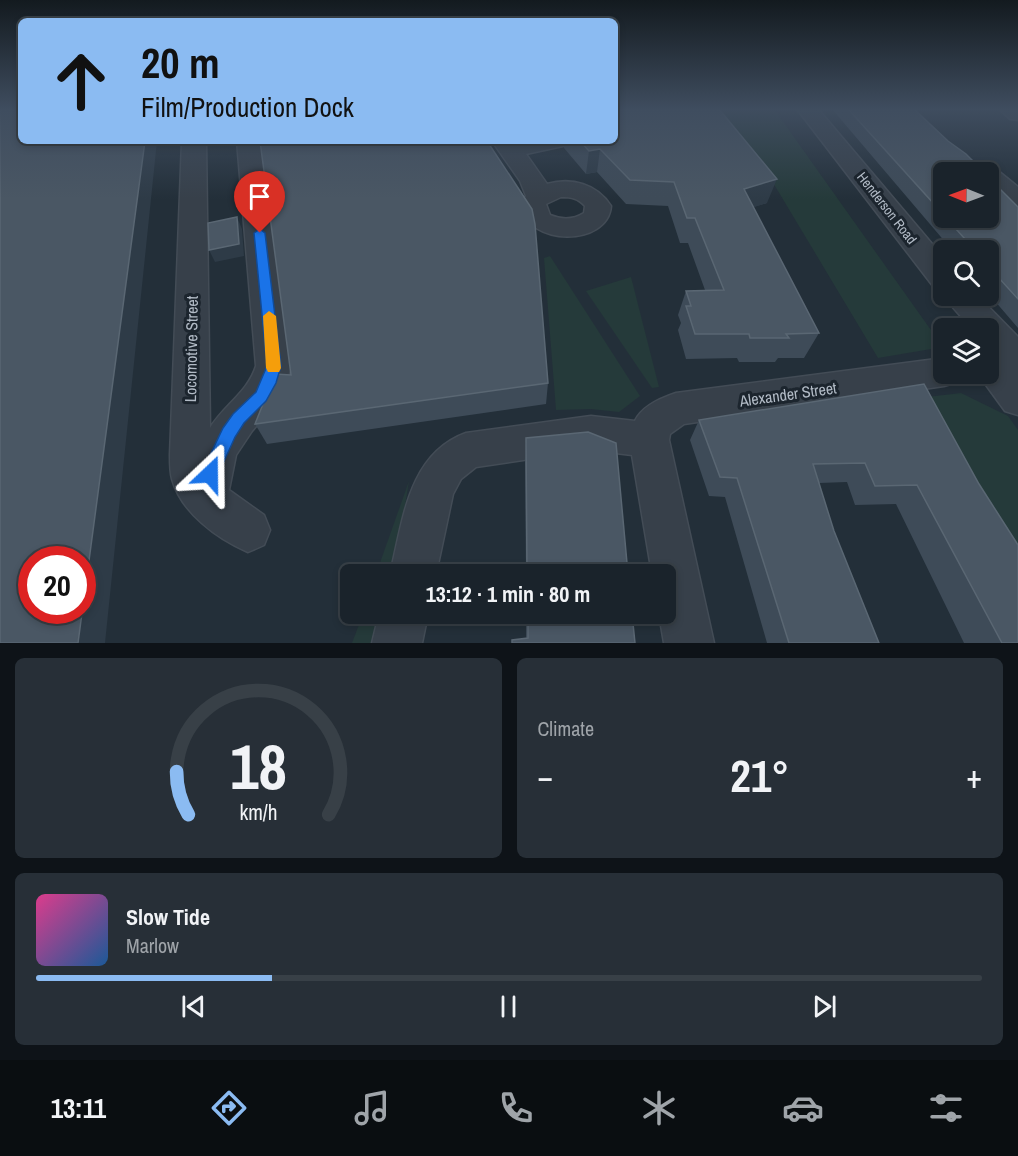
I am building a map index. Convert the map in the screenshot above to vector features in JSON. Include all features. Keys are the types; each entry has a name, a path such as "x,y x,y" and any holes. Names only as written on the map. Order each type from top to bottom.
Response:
{"street":[{"name":"Henderson Road","path":"831,139 933,265"},
{"name":"Locomotive Street","path":"194,144 190,455 192,477 200,494 248,530"},
{"path":"209,501 206,489 217,454 239,419 261,396 269,383 274,366 249,144"},
{"path":"526,144 565,189"},
{"path":"526,144 533,181 532,208 550,225 566,228 582,226 593,220 598,211 596,202 580,191 565,189 550,190 532,208"},
{"path":"999,184 1018,200"},
{"path":"966,306 1003,361 1018,400"},
{"name":"Alexander Street","path":"649,440 652,425 676,409 933,374"},
{"path":"415,564 433,489 447,466 466,451 554,436 591,433 649,440 689,643"},
{"path":"397,643 402,624"}],"green space":[{"path":"726,139 795,139 933,333 933,349 878,358 772,181"},
{"path":"550,256 640,396 619,412 591,409 556,410 544,258"},
{"path":"631,277 659,387 652,388 586,291"},
{"path":"961,393 1008,416 1018,430 1018,579 910,399"},
{"path":"409,481 392,564 380,564"},
{"path":"359,624 377,624 372,643 352,643"}],"building":[{"path":"0,139 18,139 18,144 145,144 91,546 18,546 18,624 81,624 78,643 0,643"},
{"path":"618,139 744,139 777,179 744,189 819,333 786,334 789,338 750,338 749,334 695,334 686,306 691,306 686,291 724,290 695,218 687,218 674,182 630,180 600,149 589,151 583,144 618,144"},
{"path":"875,139 946,139 974,162 933,162 933,203"},
{"path":"260,144 489,144 532,209 548,383 255,424 275,374 291,375"},
{"path":"999,188 1018,207 1018,299 999,278 999,240 966,240 955,228 999,228"},
{"path":"237,217 239,244 209,250 208,223"},
{"path":"924,384 979,484 1018,545 1018,643 1002,643 917,485 875,486 865,463 813,464 834,531 879,643 789,643 737,478 720,477 699,420"},
{"path":"588,432 616,443 627,564 527,564 526,438"},
{"path":"528,624 633,624 635,643 512,643 512,640 528,638"}],"slow traffic":[{"path":"269,316 273,368"}],"route":[{"path":"210,474 217,454 229,433 261,396 269,383 274,366 260,233"}]}
